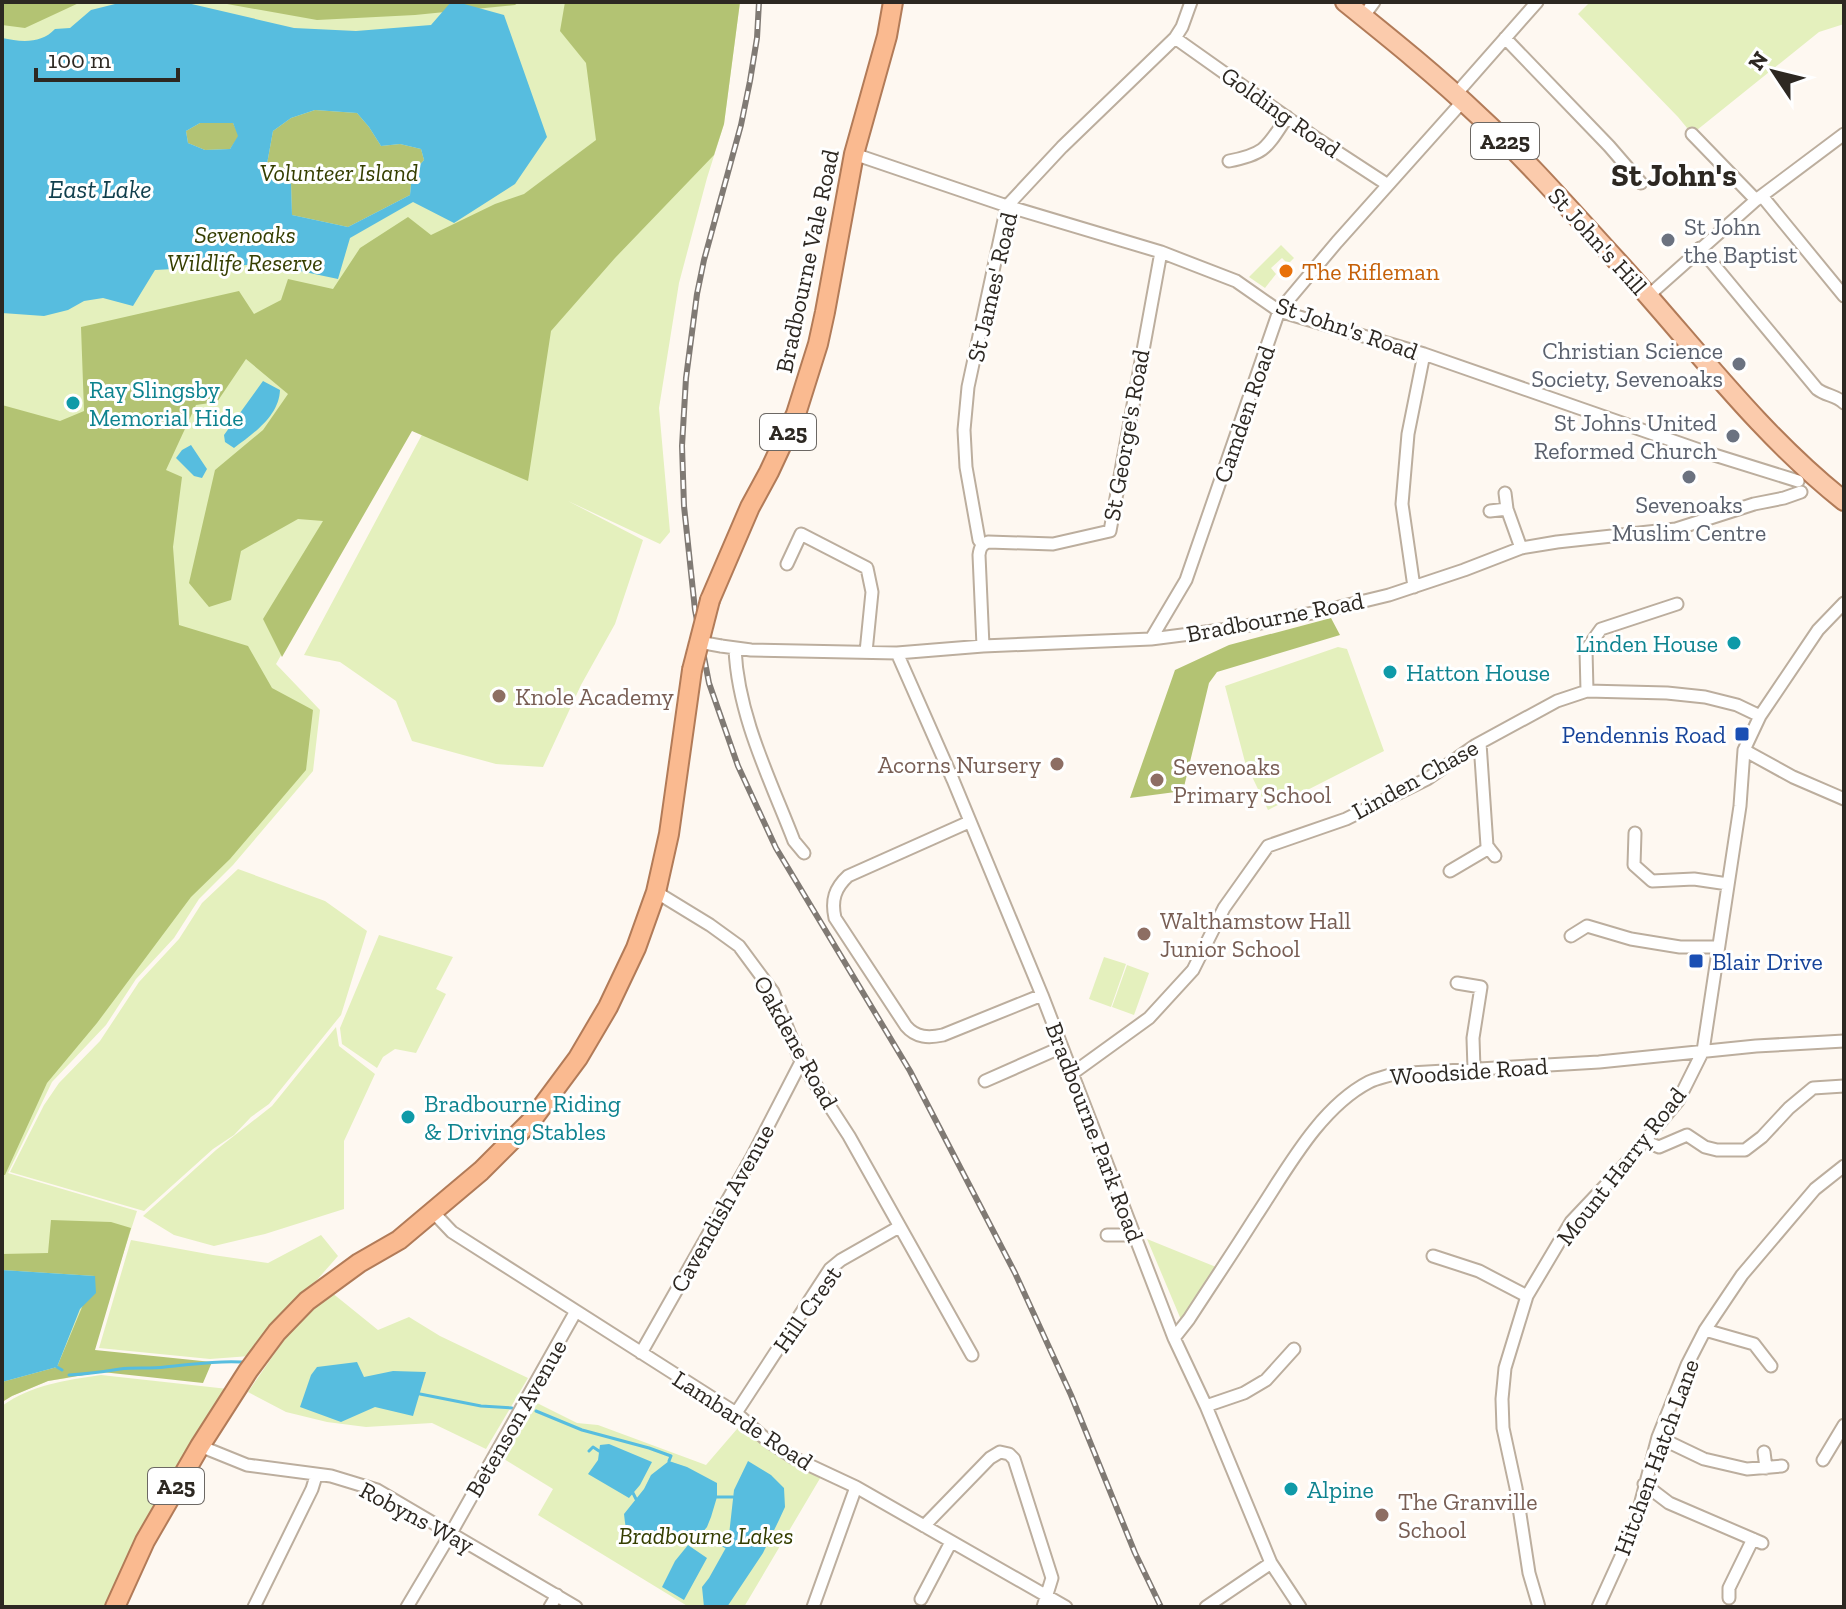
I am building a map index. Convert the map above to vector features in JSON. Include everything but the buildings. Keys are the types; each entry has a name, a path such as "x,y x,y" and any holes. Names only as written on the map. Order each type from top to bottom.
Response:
{"highway":[{"name":"Bradbourne Vale Road","path":"115,1607 145,1541 200,1446 277,1332 307,1301 359,1263 399,1240 481,1171 532,1120 578,1058 608,1007 630,961 656,892 669,834 692,670 710,600 750,507 796,414 818,344 854,154 883,51 893,2"}],"main road":[{"name":"St John's Hill","path":"1345,2 1369,9 1529,165 1750,412 1802,480 1837,493"}],"street":[{"name":"St James' Road","path":"982,544 966,467 964,430 968,387 1007,206 1062,147 1175,38 1191,2"},
{"name":"Camden Road","path":"1151,639 1186,580 1279,311 1388,185 1537,2"},
{"name":"Golding Road","path":"1175,38 1388,185"},
{"path":"1505,38 1641,183"},
{"path":"1229,161 1252,157 1265,149 1287,117"},
{"path":"1692,134 1759,198 1844,296"},
{"path":"1648,296 1759,198 1842,140"},
{"name":"St John's Road","path":"854,154 1007,206 1161,252 1236,281 1279,311 1424,354 1708,453 1802,480"},
{"path":"1700,248 1817,389 1844,403"},
{"name":"St George's Road","path":"982,544 1053,544 1110,531 1161,252"},
{"path":"1414,587 1402,504 1408,434 1424,354"},
{"name":"Bradbourne Road","path":"699,642 735,649 897,653 1151,639 1229,629 1323,611 1414,587 1521,548 1676,529 1754,504 1784,498 1802,480"},
{"path":"1505,493 1507,509 1521,548"},
{"path":"1490,511 1507,509"},
{"path":"787,564 801,534 867,568 872,592 866,652"},
{"path":"982,544 979,555 983,646"},
{"name":"Mount Harry Road","path":"1539,1607 1529,1573 1503,1428 1505,1368 1527,1296 1571,1222 1622,1168 1678,1101 1703,1051 1740,806 1744,750 1760,716 1818,630 1844,603"},
{"path":"1587,691 1586,650 1601,629 1677,604"},
{"path":"735,649 736,672 749,725 794,841 804,853"},
{"name":"Bradbourne Park Road","path":"897,653 1042,995 1174,1338 1206,1406 1271,1563 1300,1607"},
{"name":"Linden Chase","path":"1073,1073 1149,1018 1193,970 1224,908 1268,846 1346,819 1427,779 1480,743 1557,701 1587,691 1705,697 1737,705 1760,716"},
{"path":"1450,871 1492,852 1487,846 1480,743"},
{"path":"1744,750 1793,777 1844,799"},
{"path":"969,822 848,876 839,885 834,897 835,918 906,1026 916,1035 943,1035 1042,995"},
{"path":"1635,833 1634,865 1651,887 1694,879 1728,884"},
{"name":"Oakdene Road","path":"656,892 739,946 773,992 801,1062 849,1136 972,1355"},
{"path":"1571,936 1587,926 1631,939 1680,947 1718,947"},
{"path":"1457,983 1481,987 1473,1038 1474,1069"},
{"name":"Woodside Road","path":"1174,1338 1316,1128 1336,1107 1373,1080 1393,1074 1599,1062 1844,1041"},
{"path":"985,1081 1062,1047"},
{"name":"Cavendish Avenue","path":"641,1353 752,1157 801,1062"},
{"path":"1644,1141 1659,1147 1687,1135 1705,1147 1745,1150 1813,1088 1844,1086"},
{"name":"Hitchen Hatch Lane","path":"1598,1607 1634,1528 1658,1437 1687,1365 1705,1330 1742,1275 1815,1189 1844,1166"},
{"name":"Lambarde Road","path":"433,1212 452,1232 736,1413 768,1441 794,1458 856,1487 1044,1601 1066,1607"},
{"name":"Hill Crest","path":"736,1413 830,1269 899,1227"},
{"path":"1107,1235 1134,1235"},
{"path":"1433,1256 1479,1271 1527,1296"},
{"name":"Betenson Avenue","path":"407,1607 576,1311"},
{"path":"1705,1330 1754,1344 1771,1366"},
{"path":"1206,1406 1244,1393 1266,1380 1294,1349"},
{"path":"1823,1460 1844,1425"},
{"path":"1658,1437 1704,1459 1747,1469 1782,1466"},
{"name":"Robyns Way","path":"200,1446 247,1465 331,1476 377,1490 576,1607"},
{"path":"924,1526 990,1458 1000,1452 1009,1454 1014,1459 1052,1578 1044,1601"},
{"path":"1764,1452 1766,1468"},
{"path":"254,1607 316,1476"},
{"path":"1644,1484 1669,1503 1758,1541 1729,1588 1729,1598"},
{"path":"813,1607 856,1487"},
{"path":"921,1599 951,1542"},
{"path":"1206,1607 1271,1563"},
{"path":"550,1607 557,1595"}],"green space":[{"name":"Sevenoaks Wildlife Reserve","path":"2,2 740,2 724,124 679,283 659,408 670,532 660,544 568,501 643,540 615,624 581,685 543,767 496,764 412,741 396,701 340,662 304,655 425,429 418,418 276,664 320,710 313,771 233,865 199,899 174,938 136,979 106,1025 52,1082 8,1173 137,1211 90,1357 67,1378 48,1381 2,1402"},
{"path":"2,2 81,2 25,28 2,25"},
{"path":"216,2 519,2 515,5 415,15 317,20"},
{"path":"565,2 740,2 724,124 714,155 615,258 551,331 528,481 412,431 282,657 263,619 323,521 298,519 241,551 231,600 209,607 189,583 215,470 263,430 288,394 246,359 217,402 196,405 166,470 182,477 173,547 179,625 248,646 272,688 313,710 306,770 230,859 191,897 97,1023 47,1083 5,1175 2,1175 2,405 60,421 84,411 81,327 239,291 254,314 281,300 288,279 333,289 360,248 408,217 431,235 495,204 524,194 596,140 586,63 560,31"},
{"path":"1590,2 1844,2 1844,24 1819,32 1692,134 1578,14"},
{"name":"Volunteer Island","path":"315,110 357,113 381,146 400,144 421,149 424,160 412,174 410,195 348,227 292,215 291,182 267,164 273,131 291,118"},
{"path":"200,123 233,123 239,136 230,149 205,150 188,143 186,131"},
{"path":"1281,245 1294,258 1288,264 1282,258 1271,268 1276,274 1265,288 1249,277"},
{"path":"1331,618 1340,635 1217,672 1209,683 1183,791 1130,798 1175,670 1229,645"},
{"path":"1338,647 1347,649 1384,751 1268,810 1245,762 1225,686"},
{"path":"238,869 325,901 367,931 341,1015 269,1104 144,1211 10,1172 44,1105 59,1083 100,1041 139,982 179,939 202,903"},
{"path":"379,935 453,957 436,989 446,994 416,1053 395,1049 383,1057 377,1068 342,1044 340,1028"},
{"path":"1104,957 1126,964 1111,1007 1089,999"},
{"path":"1127,965 1149,973 1134,1015 1112,1007"},
{"path":"336,1027 339,1046 375,1074 344,1141 344,1209 265,1234 214,1246 174,1235 143,1216 216,1150 272,1106"},
{"path":"51,1220 111,1222 131,1228 95,1350 212,1362 203,1383 102,1372 48,1381 2,1402 2,1382 57,1367 95,1276 2,1270 2,1254 48,1253"},
{"path":"321,1235 338,1256 250,1356 210,1359 99,1348 131,1240 268,1263"},
{"path":"1147,1239 1216,1267 1182,1322"},
{"path":"331,1292 378,1330 409,1317 440,1336 528,1378 486,1449 432,1423 366,1427 327,1422 286,1412 248,1392 309,1304"},
{"path":"101,1375 228,1389 107,1607 2,1607 2,1406 37,1388"},
{"name":"Bradbourne Lakes","path":"535,1402 577,1423 598,1425 706,1465 743,1422 822,1475 744,1607 689,1607 538,1515 553,1489 504,1459"}],"water":[{"name":"East Lake","path":"123,2 183,2 294,28 356,31 431,25 451,2 504,15 547,137 515,184 454,223 413,202 350,238 338,279 267,264 155,270 133,306 103,298 84,301 68,310 44,316 2,313 2,38 37,39 55,29 70,28 91,10","holes":["315,110 357,113 381,146 400,144 421,149 424,160 412,174 410,195 348,227 292,215 291,182 267,164 273,131 291,118","200,123 233,123 238,136 230,149 205,150 188,143 186,131"]},
{"path":"263,381 280,390 279,399 264,423 234,448 225,442 224,435"},
{"path":"191,445 207,469 202,478 194,476 176,458"},
{"path":"2,1270 95,1276 96,1293 80,1309 57,1367 2,1382"},
{"path":"357,1362 364,1377 393,1371 426,1372 413,1416 375,1407 341,1422 300,1407 317,1367"},
{"path":"609,1444 652,1462 629,1498 588,1474 598,1460 600,1445"},
{"path":"669,1461 717,1483 717,1497 711,1517 702,1533 680,1535 670,1542 641,1545 628,1532 624,1514 651,1475"},
{"path":"748,1461 771,1475 784,1488 785,1507 763,1553 727,1607 704,1607 702,1587 728,1544 734,1490"},
{"path":"688,1545 707,1558 684,1600 662,1587 675,1561"}],"waterway":[{"path":"69,1375 125,1368 242,1362"},
{"path":"57,1367 62,1370"},
{"path":"420,1394 481,1406 512,1408"},
{"path":"536,1411 582,1430 671,1456 669,1461"},
{"path":"589,1451 593,1447 599,1451"},
{"path":"633,1493 636,1499"},
{"path":"717,1497 733,1497"},
{"path":"702,1533 726,1547"}],"railway":[{"path":"759,2 750,81 704,260 686,378 682,446 684,506 695,610 709,683 738,766 776,848 910,1071 1015,1273 1071,1395 1135,1553 1161,1607"}],"place":[{"name":"St John the Baptist","path":"1668,240"},
{"name":"The Rifleman","path":"1286,271"},
{"name":"Christian Science Society, Sevenoaks","path":"1739,364"},
{"name":"Ray Slingsby Memorial Hide","path":"73,403"},
{"name":"St Johns United Reformed Church","path":"1733,436"},
{"name":"Sevenoaks Muslim Centre","path":"1689,477"},
{"name":"Linden House","path":"1734,643"},
{"name":"Hatton House","path":"1390,672"},
{"name":"Knole Academy","path":"499,696"},
{"name":"Pendennis Road","path":"1742,734"},
{"name":"Acorns Nursery","path":"1057,764"},
{"name":"Sevenoaks Primary School","path":"1157,780"},
{"name":"Walthamstow Hall Junior School","path":"1144,934"},
{"name":"Blair Drive","path":"1696,961"},
{"name":"Bradbourne Riding & Driving Stables","path":"408,1117"},
{"name":"Alpine","path":"1291,1489"},
{"name":"The Granville School","path":"1382,1515"}],"district":[{"name":"St John's","path":"1674,175"}]}
